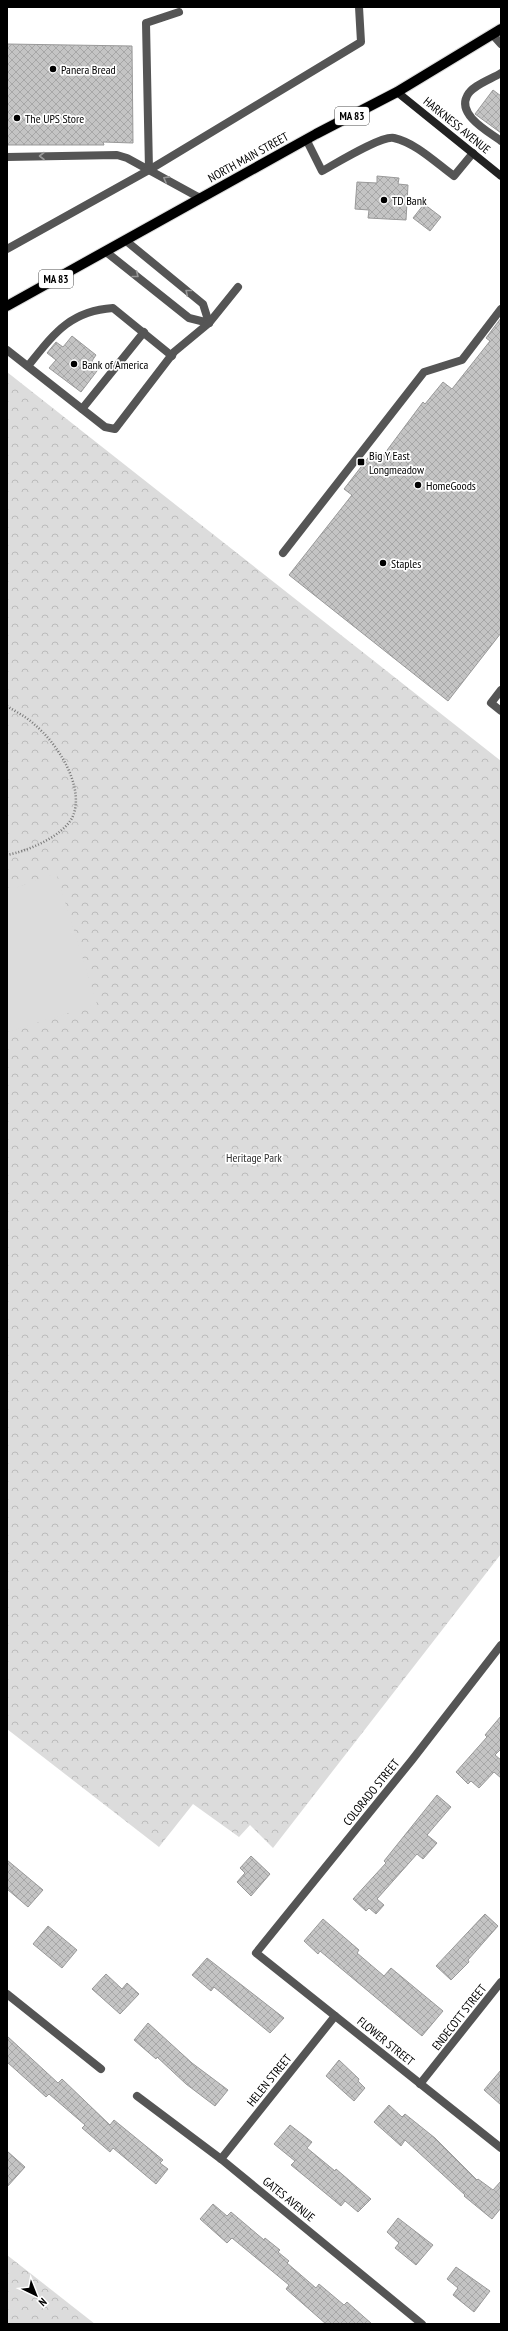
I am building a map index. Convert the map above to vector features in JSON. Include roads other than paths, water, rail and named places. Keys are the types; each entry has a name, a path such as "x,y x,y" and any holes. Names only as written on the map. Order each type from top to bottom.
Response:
{"main road":[{"name":"NORTH MAIN STREET","path":"7,306 306,139 397,92 497,32"},
{"name":"HARKNESS AVENUE","path":"397,92 501,176"}],"street":[{"path":"7,249 149,170 361,42 359,7"},
{"path":"149,170 146,23 179,12"},
{"path":"497,32 501,44"},
{"path":"501,73 473,90 467,96 466,104 468,113 475,121 501,141"},
{"path":"306,139 322,171 377,142 393,137 410,144 454,176 473,153"},
{"path":"7,157 117,155 149,170 200,198"},
{"path":"126,240 203,304 209,323"},
{"path":"105,251 189,318 209,323"},
{"path":"7,350 105,427 115,429 172,356 209,323 238,287"},
{"path":"28,366 56,331 67,322 101,309 113,308 172,356"},
{"path":"283,553 424,372 462,360 501,309"},
{"path":"82,409 144,332"},
{"path":"501,690 491,703 501,711"},
{"name":"COLORADO STREET","path":"256,1953 412,1760 501,1645"},
{"name":"FLOWER STREET","path":"256,1953 501,2148"},
{"name":"ENDECOTT STREET","path":"420,2084 501,1982"},
{"path":"7,1994 101,2069"},
{"name":"HELEN STREET","path":"221,2159 335,2016"},
{"name":"GATES AVENUE","path":"137,2096 221,2159 422,2324"}],"place":[{"name":"Panera Bread","path":"53,69"},
{"name":"The UPS Store","path":"17,118"},
{"name":"TD Bank","path":"384,200"},
{"name":"Bank of America","path":"74,364"},
{"name":"Big Y East Longmeadow","path":"361,462"},
{"name":"HomeGoods","path":"418,485"},
{"name":"Staples","path":"383,563"}],"park label":[{"name":"Heritage Park","path":"254,1157"}]}
